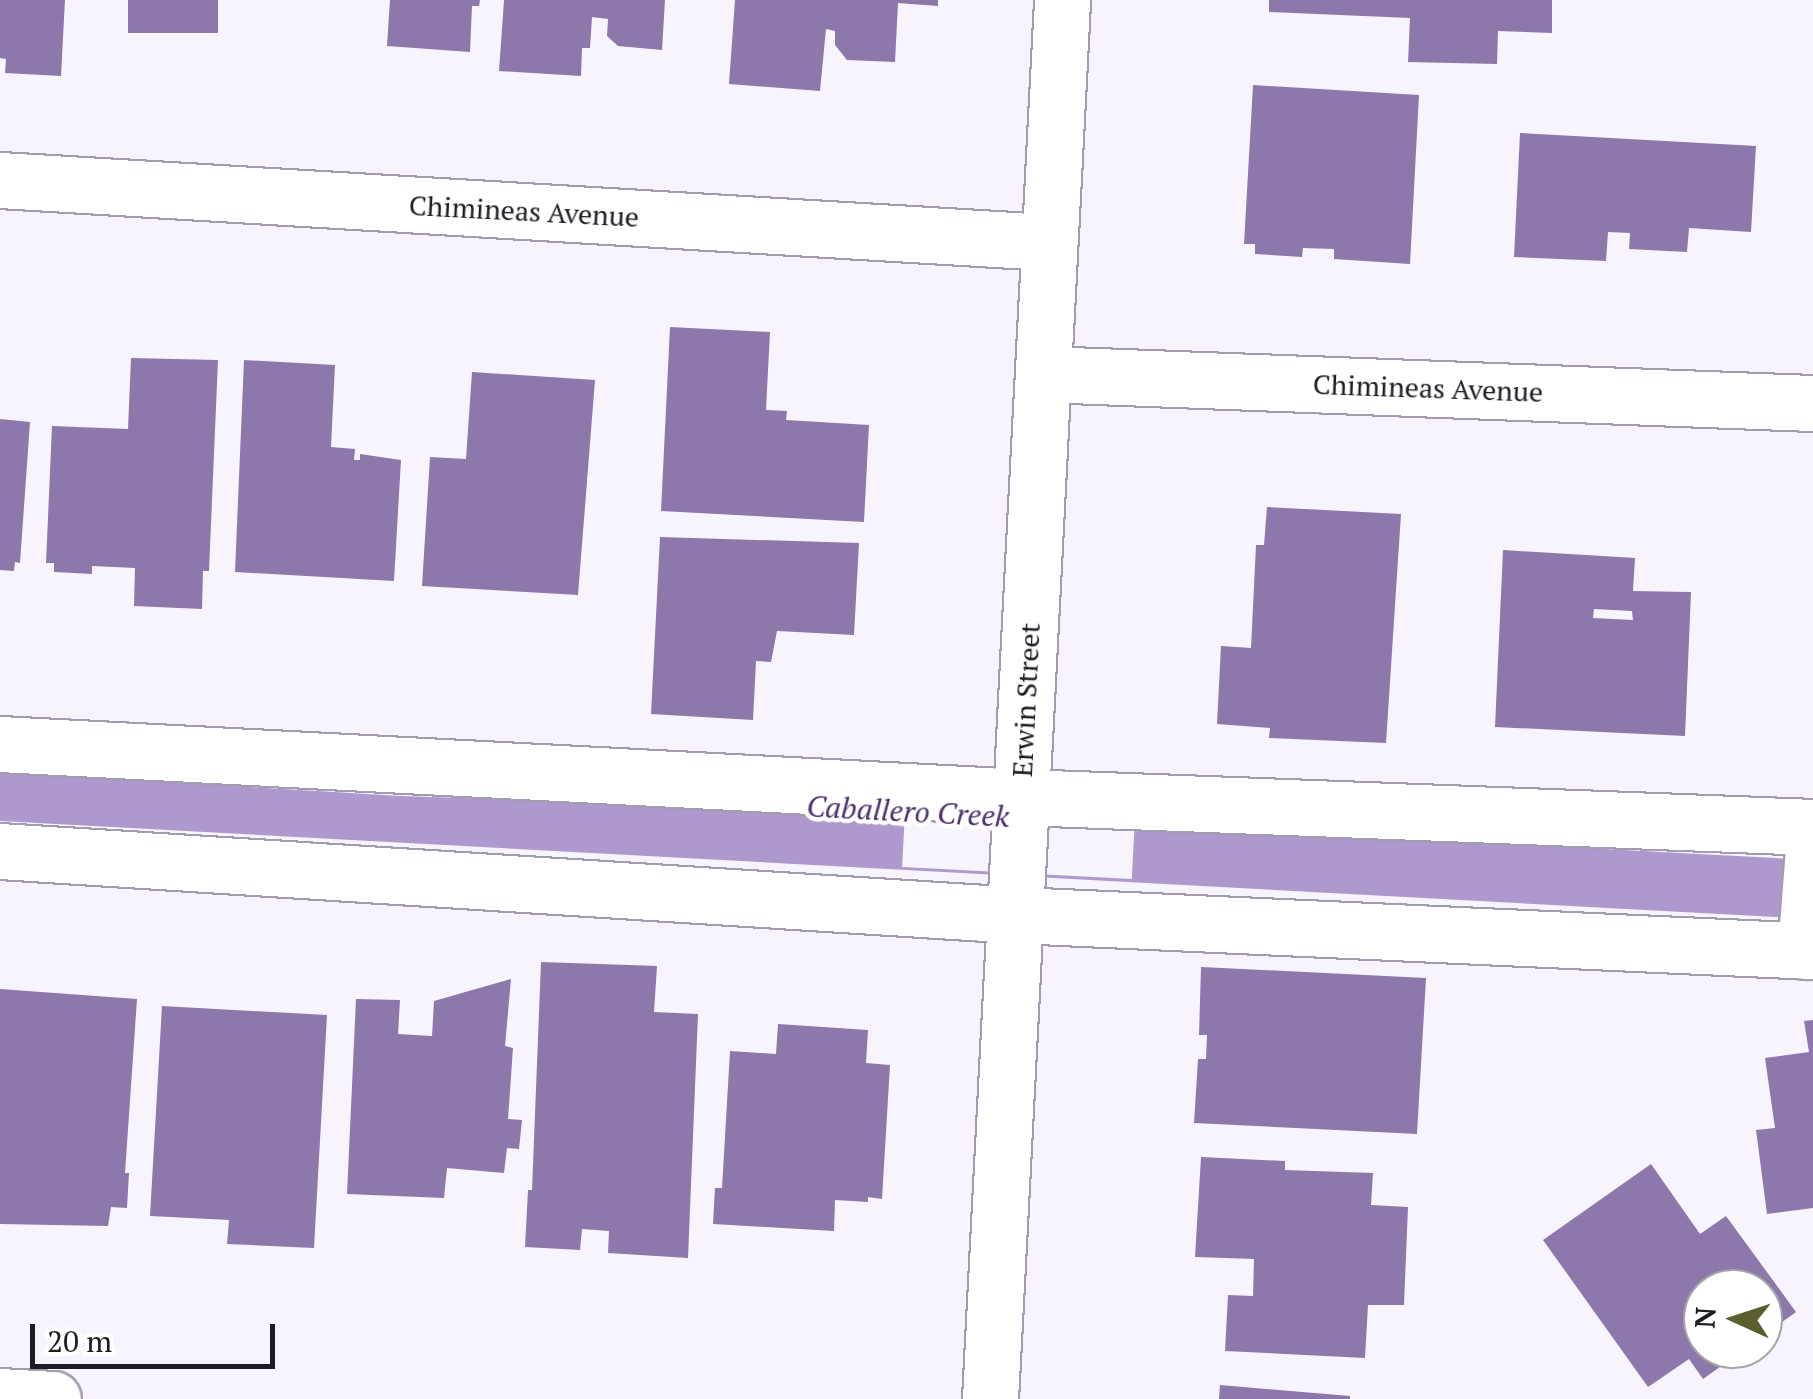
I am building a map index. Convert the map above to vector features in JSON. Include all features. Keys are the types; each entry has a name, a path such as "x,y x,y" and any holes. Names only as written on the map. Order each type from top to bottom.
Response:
{"street":[{"name":"Erwin Street","path":"990,1399 1062,0"},
{"name":"Chimineas Avenue","path":"0,180 1048,242"},
{"name":"Chimineas Avenue","path":"1042,374 1813,403"},
{"path":"0,744 1022,808 1813,827"},
{"path":"0,851 1017,895 1808,944 1813,849"},
{"path":"0,1396 53,1399"}],"shaded area":[{"path":"0,772 401,796 905,812 1813,860 1813,919 0,821"}],"pier":[{"path":"905,812 1135,824 1132,879 902,867"}],"building":[{"path":"0,0 65,0 61,76 5,73 6,59 0,58"},
{"path":"128,0 218,0 218,33 128,33"},
{"path":"390,0 480,0 479,6 472,6 470,52 387,46"},
{"path":"504,0 665,0 662,50 618,46 607,36 608,19 592,17 590,48 582,48 581,76 499,71"},
{"path":"735,0 938,0 938,6 898,3 895,62 847,60 835,45 835,31 826,29 820,91 729,84"},
{"path":"1269,0 1552,0 1552,33 1498,31 1497,64 1408,62 1410,18 1269,12"},
{"path":"1253,85 1419,95 1410,264 1334,259 1334,249 1303,248 1302,257 1255,254 1255,244 1244,244"},
{"path":"1520,133 1756,146 1751,232 1689,228 1687,252 1629,249 1630,233 1608,232 1606,261 1514,257"},
{"path":"670,327 770,332 766,410 787,411 786,420 869,425 864,522 661,511"},
{"path":"131,358 218,360 209,571 203,571 202,609 134,606 135,568 92,566 92,574 54,572 54,563 46,563 52,426 128,429"},
{"path":"244,360 335,365 331,447 355,449 354,460 360,460 360,454 401,460 394,581 235,572"},
{"path":"472,372 595,380 578,595 422,586 430,457 466,459"},
{"path":"0,419 30,422 20,563 15,562 14,571 0,570"},
{"path":"1267,507 1401,514 1386,743 1269,738 1270,728 1217,724 1221,646 1251,648 1256,545 1264,545"},
{"path":"660,537 859,543 854,635 777,631 771,662 756,661 753,720 651,714"},
{"path":"1503,550 1635,558 1633,591 1691,592 1685,736 1495,727","holes":["1594,609 1632,611 1633,620 1593,618"]},
{"path":"541,962 657,966 654,1012 698,1014 688,1258 608,1253 609,1231 582,1229 580,1250 525,1247 528,1190 532,1190"},
{"path":"1201,967 1426,978 1417,1134 1194,1123 1198,1059 1206,1059 1207,1035 1199,1035"},
{"path":"511,979 505,1046 513,1048 508,1119 522,1120 519,1149 507,1148 504,1173 447,1168 444,1198 347,1194 356,999 400,1000 398,1034 432,1036 434,1001"},
{"path":"0,989 137,999 125,1173 129,1173 127,1208 111,1207 108,1226 0,1224"},
{"path":"162,1006 327,1015 314,1248 227,1244 229,1220 150,1216"},
{"path":"1813,1020 1813,1208 1767,1214 1756,1130 1775,1128 1765,1058 1809,1052 1804,1021"},
{"path":"778,1024 868,1030 866,1063 890,1065 882,1199 835,1200 834,1231 713,1224 715,1188 722,1188 730,1051 776,1054"},
{"path":"1201,1157 1285,1161 1285,1170 1373,1173 1371,1205 1408,1207 1404,1305 1368,1305 1365,1358 1225,1351 1228,1295 1253,1296 1254,1259 1195,1257"},
{"path":"1651,1164 1700,1234 1726,1216 1765,1269 1683,1269 1683,1363 1648,1387 1543,1240"},
{"path":"1783,1294 1796,1312 1783,1321"},
{"path":"1696,1369 1717,1369 1703,1379"},
{"path":"1220,1385 1350,1396 1350,1399 1219,1399"}],"water label":[{"name":"Caballero Creek","path":"908,811"}]}
